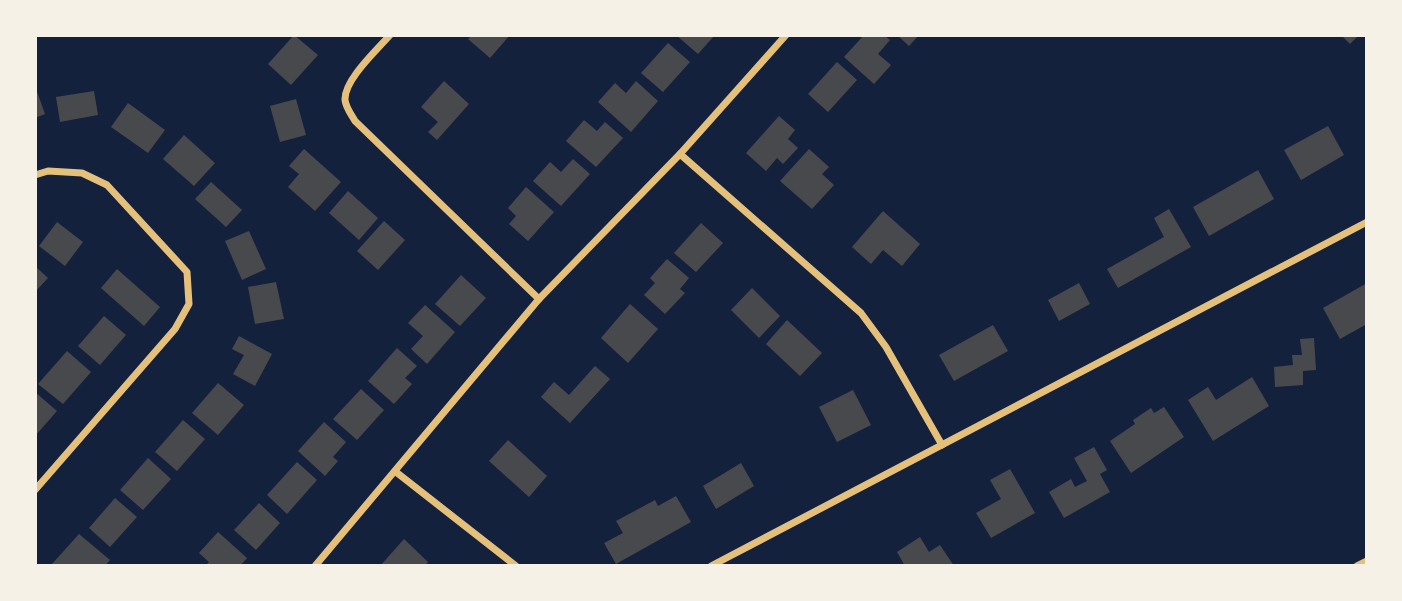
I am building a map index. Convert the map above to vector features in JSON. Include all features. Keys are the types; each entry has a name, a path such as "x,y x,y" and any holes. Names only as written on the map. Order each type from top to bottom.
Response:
{"street":[{"path":"390,35 350,83 345,102 349,112 355,121 539,299"},
{"path":"315,566 539,299 680,154 786,35"},
{"path":"680,154 861,313 886,347 942,445"},
{"path":"35,175 48,171 82,173 107,185 187,272 189,304 176,329 35,490"},
{"path":"711,566 1367,222"},
{"path":"396,472 516,566"},
{"path":"1357,566 1367,561"}],"building":[{"path":"294,35 318,55 291,85 268,64"},
{"path":"472,35 510,35 490,58 468,39"},
{"path":"676,35 715,35 698,54"},
{"path":"864,35 884,35 890,40 878,54 891,65 874,84 844,57"},
{"path":"897,35 919,35 909,46"},
{"path":"1341,35 1359,35 1350,44"},
{"path":"668,43 690,62 663,92 641,73"},
{"path":"837,62 857,80 828,112 808,94"},
{"path":"444,81 469,104 437,140 428,132 438,122 421,107"},
{"path":"636,81 658,101 631,132 598,102 615,83 626,93"},
{"path":"35,86 45,114 35,118"},
{"path":"94,91 98,115 60,122 56,97"},
{"path":"296,99 306,135 280,142 270,106"},
{"path":"128,103 165,130 148,153 111,127"},
{"path":"779,116 795,130 788,139 798,148 783,164 777,158 766,171 746,153"},
{"path":"584,120 597,131 605,122 623,138 596,167 566,141"},
{"path":"1328,126 1344,155 1301,180 1284,150"},
{"path":"184,135 215,163 194,186 163,159"},
{"path":"304,149 341,182 315,211 288,187 299,174 289,166"},
{"path":"809,149 829,167 822,174 834,185 812,209 780,181"},
{"path":"573,159 590,174 561,206 533,181 550,162 561,172"},
{"path":"1258,170 1274,199 1209,236 1193,207"},
{"path":"211,182 242,210 226,227 195,199"},
{"path":"526,187 554,212 528,241 509,224 516,216 508,208"},
{"path":"348,191 378,218 359,240 329,213"},
{"path":"1169,209 1191,247 1118,288 1107,269 1164,237 1154,218"},
{"path":"883,211 920,244 902,266 883,250 871,264 852,247"},
{"path":"384,221 405,240 378,270 357,251"},
{"path":"57,222 83,242 65,266 39,246"},
{"path":"701,223 723,243 696,272 674,253"},
{"path":"249,231 266,269 242,280 225,241"},
{"path":"667,259 689,278 680,289 685,293 665,314 644,295 655,283 650,278"},
{"path":"35,266 48,278 35,292"},
{"path":"117,269 160,307 144,326 101,288"},
{"path":"461,275 486,298 460,326 435,304"},
{"path":"276,282 284,319 255,324 248,287"},
{"path":"1079,283 1090,304 1059,321 1048,300"},
{"path":"1367,283 1367,324 1340,339 1323,308"},
{"path":"752,288 780,316 759,338 731,310"},
{"path":"630,304 658,329 628,363 601,338"},
{"path":"425,305 455,332 427,364 411,349 423,336 408,323"},
{"path":"104,316 126,335 100,365 78,346"},
{"path":"787,320 822,353 800,376 766,344"},
{"path":"993,325 1008,351 954,381 939,355"},
{"path":"239,336 272,354 255,386 233,374 244,355 232,349"},
{"path":"1314,338 1316,370 1303,371 1303,385 1275,387 1274,367 1293,365 1292,355 1302,355 1300,339"},
{"path":"397,348 417,366 405,378 412,384 394,404 368,381"},
{"path":"67,351 91,372 63,404 38,384"},
{"path":"595,366 610,379 570,423 541,397 554,382 569,395"},
{"path":"1252,377 1269,406 1213,441 1188,400 1208,387 1216,400"},
{"path":"218,383 244,405 218,435 192,413"},
{"path":"361,389 384,410 357,440 333,419"},
{"path":"853,390 871,425 837,442 819,407"},
{"path":"35,392 57,411 35,436"},
{"path":"1164,407 1184,437 1131,473 1110,441 1135,424 1133,420 1151,408 1154,413"},
{"path":"183,420 205,439 177,471 155,452"},
{"path":"324,422 346,442 333,457 338,461 325,476 298,451"},
{"path":"508,440 547,476 529,497 489,461"},
{"path":"1094,447 1107,470 1100,474 1110,492 1064,518 1049,492 1071,479 1075,487 1087,481 1074,458"},
{"path":"148,458 171,479 143,510 120,490"},
{"path":"297,462 317,480 287,514 267,495"},
{"path":"741,463 754,486 716,509 703,486"},
{"path":"1010,469 1035,513 991,538 976,513 1001,499 990,480"},
{"path":"676,496 691,522 616,564 604,543 623,533 616,521 655,500 658,506"},
{"path":"115,498 137,517 110,547 89,528"},
{"path":"259,503 280,523 256,550 234,530"},
{"path":"218,532 247,558 240,566 205,566 209,562 199,553"},
{"path":"79,534 110,560 105,566 52,564"},
{"path":"920,537 929,552 940,545 954,566 905,566 897,552"},
{"path":"404,539 428,562 425,566 382,566 381,565"}]}
